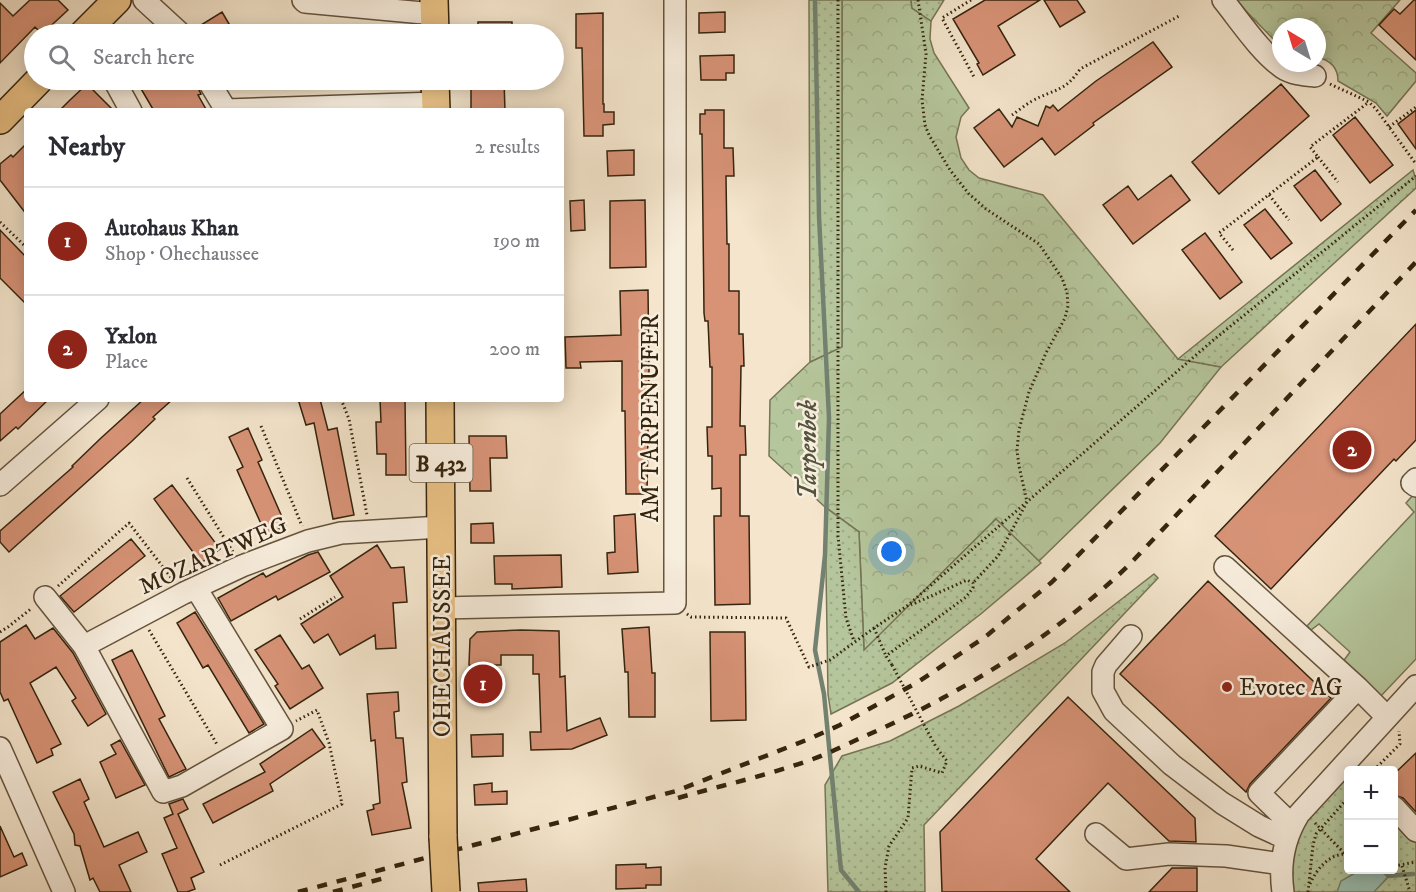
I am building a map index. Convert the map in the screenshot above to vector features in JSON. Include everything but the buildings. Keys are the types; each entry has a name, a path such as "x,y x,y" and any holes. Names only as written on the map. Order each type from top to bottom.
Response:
{"main road":[{"path":"94,24 117,0"},
{"path":"0,120 29,90"},
{"name":"OHECHAUSSEE","path":"440,402 443,837 446,892"}],"street":[{"path":"144,0 171,24"},
{"path":"303,0 434,16"},
{"name":"AM TARPENUFER","path":"675,0 675,603"},
{"path":"1223,0 1270,57 1284,69 1293,73 1315,76"},
{"path":"119,90 129,108"},
{"path":"214,90 225,108"},
{"path":"261,108 436,98"},
{"path":"0,485 95,402"},
{"path":"1416,479 1412,483 1416,486"},
{"name":"MOZARTWEG","path":"84,646 141,615 242,566 308,541 341,533 441,527"},
{"path":"1225,567 1387,717"},
{"path":"45,597 84,646 163,792 182,786 282,729 190,591"},
{"path":"441,608 675,603"},
{"path":"1131,636 1106,665 1103,672 1103,691 1114,711 1172,765 1222,803 1259,826 1294,825"},
{"path":"1294,825 1259,793 1358,688"},
{"path":"1283,892 1282,864 1294,825 1354,765 1387,717 1412,701"},
{"path":"0,748 64,892"},
{"path":"1398,811 1416,831"},
{"path":"1096,834 1126,859 1169,854 1226,856 1282,864"}],"path":[{"path":"838,0 838,536 846,618 854,642"},
{"path":"886,656 966,597 973,588 972,583 998,556 1027,502 1017,450 1019,430 1029,392 1065,318 1068,306 1067,292 1062,278 1039,244 986,209 969,194 950,170 929,135 925,125 922,100 926,54 918,0"},
{"path":"971,0 942,18 974,77"},
{"path":"1012,115 1033,100 1071,83 1080,69 1181,15"},
{"path":"1315,76 1369,102 1416,164"},
{"path":"1338,182 1310,147 1369,102"},
{"path":"1389,127 1416,106"},
{"path":"1233,250 1219,232 1318,157"},
{"path":"675,603 691,616 786,618 809,667 830,660 907,606 1211,342 1416,176"},
{"path":"1269,195 1289,220"},
{"path":"0,222 24,245"},
{"path":"342,402 349,419 371,531"},
{"path":"261,426 308,541"},
{"path":"186,478 242,566"},
{"path":"0,632 45,597 129,523 190,591"},
{"path":"907,606 958,583 967,580 972,583"},
{"path":"300,620 335,597"},
{"path":"141,615 227,761"},
{"path":"874,628 886,656 936,747 947,760 942,773 919,766 912,768 908,818 890,846 885,868 886,892"},
{"path":"1379,766 1400,744 1398,723 1412,701"},
{"path":"220,866 342,804 329,743 317,710 282,729"},
{"path":"1308,890 1312,845 1316,834 1344,802"},
{"path":"1294,825 1320,828 1344,851"},
{"path":"1308,890 1320,867 1335,856 1344,854"},
{"path":"1398,866 1416,862"},
{"path":"1402,867 1410,892"}],"green space":[{"path":"809,0 842,0 842,347 810,362"},
{"path":"842,0 911,0 912,8 931,21 930,39 934,53 969,108 961,117 956,137 961,158 969,170 979,178 1043,195 1178,359 1221,367 1160,443 1038,562 996,519 864,651 859,532 825,507 769,456 770,400 810,362 842,346"},
{"path":"911,0 944,0 931,21 912,8"},
{"path":"1237,0 1400,0 1371,33 1416,73 1416,81 1387,116 1376,103 1338,81 1337,72 1326,60 1326,18 1272,18 1272,38"},
{"path":"1413,170 1416,188 1221,367 1178,359"},
{"path":"1414,494 1416,495 1416,659 1379,698 1342,663 1350,652 1319,624 1311,630 1307,626 1414,512 1406,503"},
{"path":"825,507 859,532 864,650 996,519 1041,563 982,613 892,683 831,714 828,694"},
{"path":"1154,574 1158,578 924,825 925,892 828,892 825,785 842,756 890,741 959,706 1065,643"},
{"path":"1344,778 1344,874 1398,874 1398,819 1416,839 1416,892 1290,892 1292,851 1305,819"}],"shaded area":[{"path":"1353,874 1384,874 1388,877 1374,892 1337,892 1341,881"}],"waterway":[{"name":"Tarpenbek","path":"815,0 819,216 829,418 825,555 815,650 824,694 841,870 859,892"},
{"path":"1388,876 1413,874"}],"railway":[{"path":"298,892 676,791 809,739 840,725 918,682 985,637 1052,582 1416,210"},
{"path":"678,798 813,759 899,720 970,683 1069,617 1129,565 1416,262"},
{"path":"333,892 388,877"}],"place":[{"name":"Yxlon","path":"1352,450"},
{"name":"Autohaus Khan","path":"483,684"},
{"name":"Evotec AG","path":"1227,687"}]}
